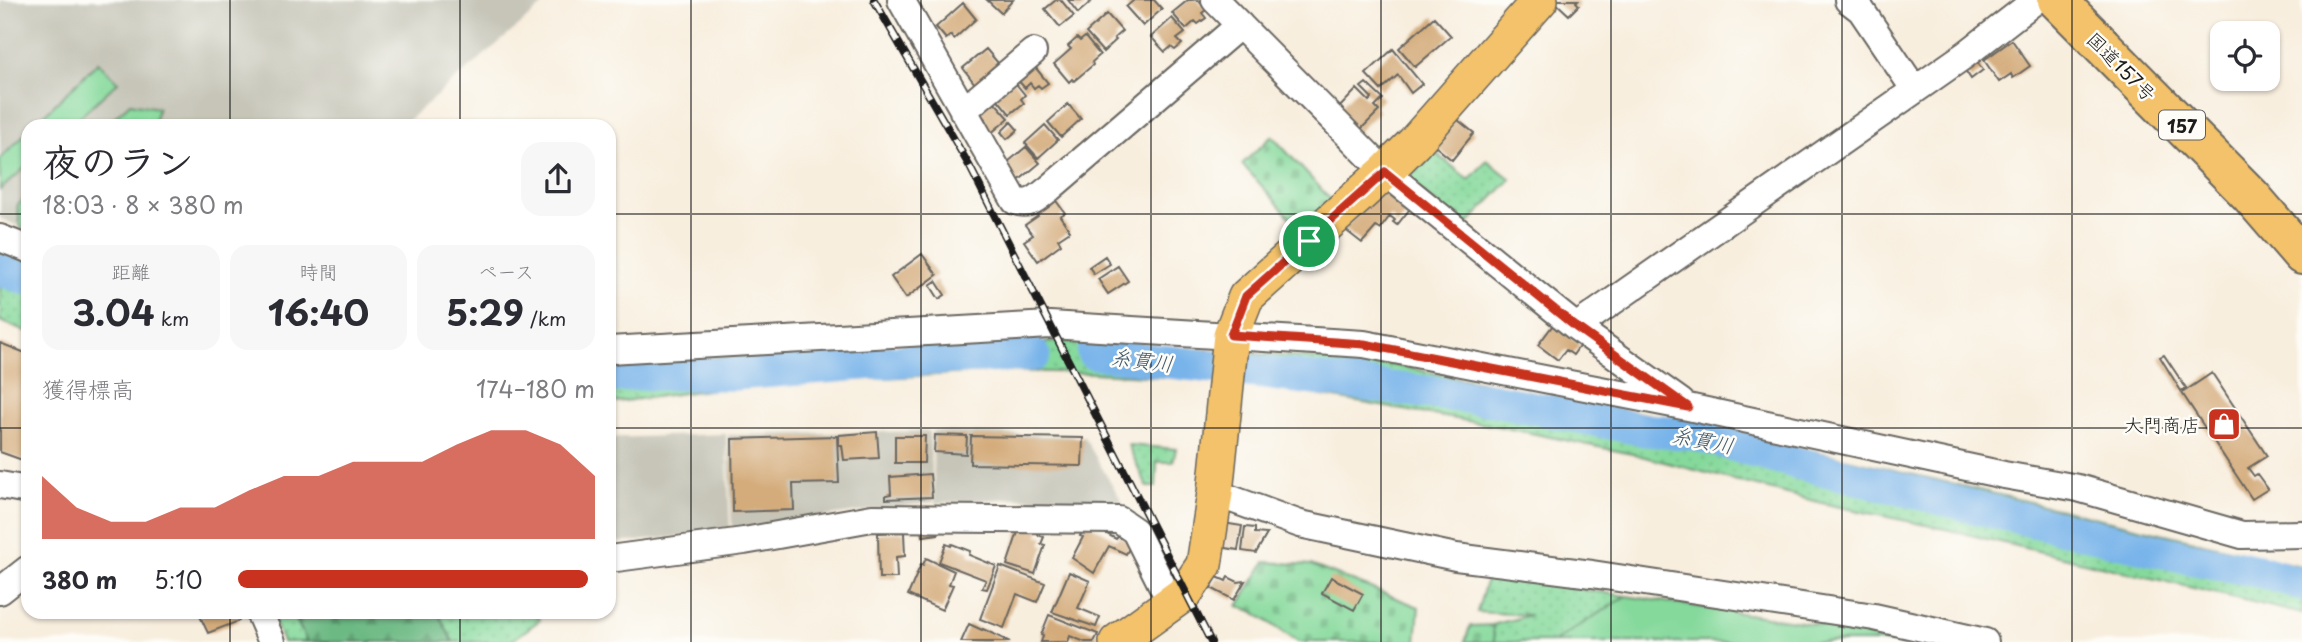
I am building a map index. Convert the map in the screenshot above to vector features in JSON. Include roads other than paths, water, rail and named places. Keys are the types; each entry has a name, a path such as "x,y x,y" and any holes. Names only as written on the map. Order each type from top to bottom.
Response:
{"highway":[{"name":"国道157号","path":"2057,0 2252,196 2302,255"}],"main road":[{"path":"1117,642 1190,587 1204,565 1227,394 1231,342 1246,296 1385,172 1539,0"}],"street":[{"path":"901,0 1016,201 1023,204 1031,203 1240,25"},
{"path":"1215,0 1385,172 1576,327 1688,407"},
{"path":"1848,0 1861,10 1914,90"},
{"path":"1576,327 1965,55 2036,0"},
{"path":"963,111 1033,52"},
{"path":"0,237 21,246"},
{"path":"616,350 1050,325 1231,342 1364,344 1688,407 2004,475 2078,488 2242,535 2299,537"},
{"path":"0,485 21,489"},
{"path":"1215,493 1300,524 1457,557 1874,617 1985,642"},
{"path":"616,558 744,541 872,518 1119,520 1135,531 1171,603"},
{"path":"0,591 21,574"},
{"path":"262,619 272,642"}],"waterway":[{"name":"糸貫川","path":"0,270 21,277"},
{"name":"糸貫川","path":"1093,353 1494,400 1645,430 1694,434 1978,508 2190,558 2263,572 2302,584"},
{"name":"糸貫川","path":"616,376 735,374 926,359 1034,355"}],"railway":[{"path":"874,0 970,167 1211,642"}],"place":[{"name":"大門商店","path":"2224,424"}]}
